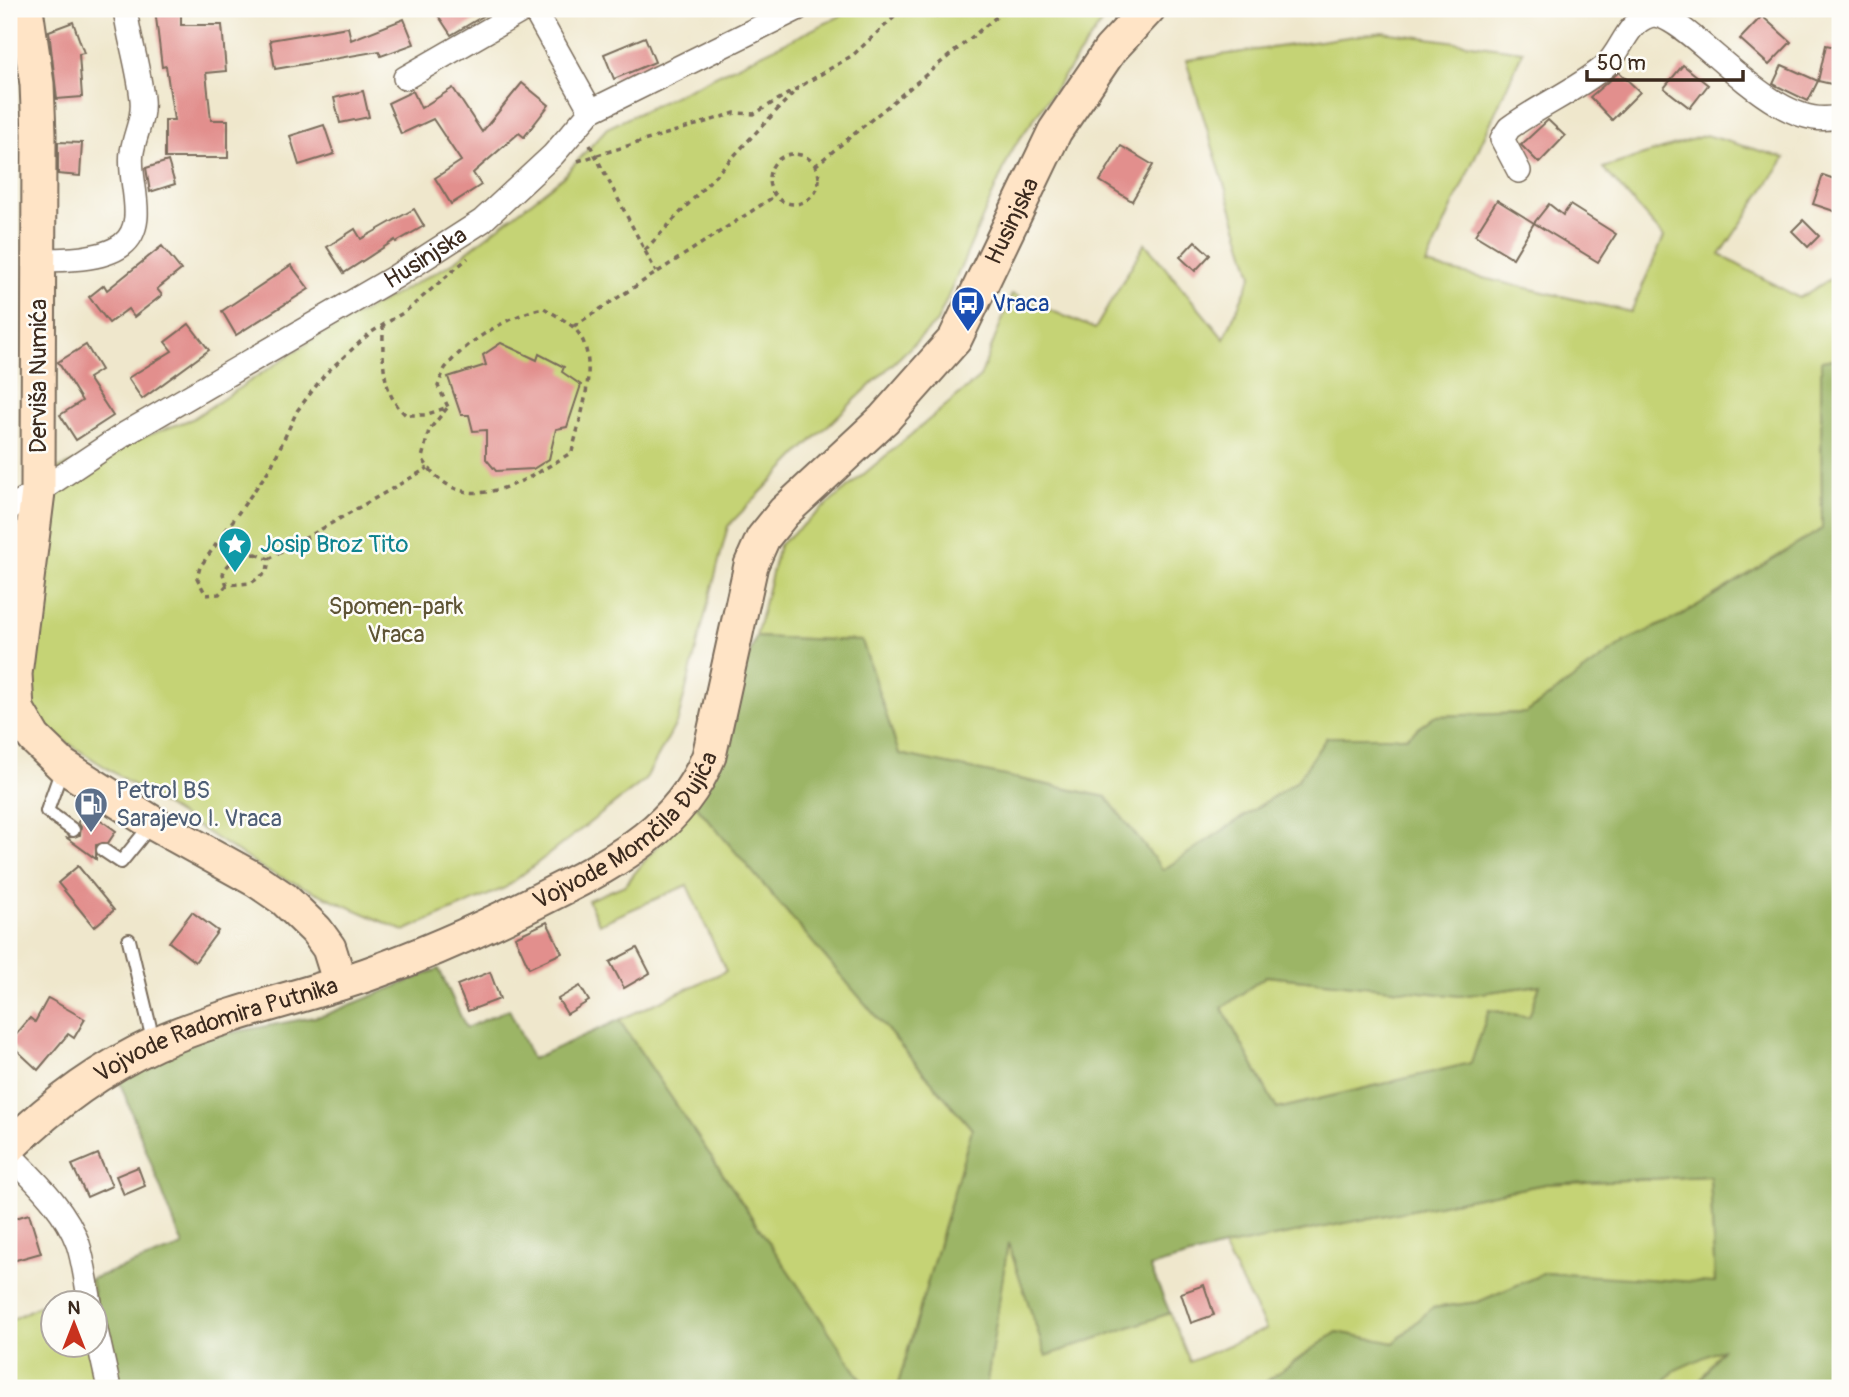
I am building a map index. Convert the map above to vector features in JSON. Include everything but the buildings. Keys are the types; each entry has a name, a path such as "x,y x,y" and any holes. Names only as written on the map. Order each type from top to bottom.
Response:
{"main road":[{"name":"Derviša Numića","path":"26,9 37,84 38,492 15,686 17,709 34,738"},
{"name":"Husinjska","path":"756,550 783,512 884,419 955,339 1055,131 1110,50 1148,9"},
{"name":"Vojvode Momčila Đujića","path":"340,983 434,950 611,864 660,828 682,806 697,784 709,756 756,550"},
{"name":"Vojvode Radomira Putnika","path":"9,1147 36,1120 93,1078 155,1044 340,983 329,948 316,930 284,899 256,880 153,823 63,766 34,738"}],"street":[{"path":"38,260 79,259 122,246 133,231 136,208 132,152 140,129 142,103 125,9"},
{"path":"405,78 526,9"},
{"path":"534,9 591,111"},
{"name":"Husinjska","path":"9,508 38,492 125,433 394,277 482,221 553,155 591,111 797,9"},
{"path":"1518,171 1502,139 1509,128 1606,66 1632,27 1651,15 1662,15 1673,21 1724,66 1779,104 1804,116 1832,119 1840,116"},
{"path":"9,1154 55,1203 68,1223 78,1244 87,1288"},
{"path":"102,1358 109,1388"}],"lane":[{"path":"63,766 47,811 73,830"},
{"path":"103,850 121,862 153,823"},
{"path":"129,940 155,1044"}],"path":[{"path":"553,155 559,168 596,154 735,113 754,114 853,55 903,9"},
{"path":"926,9 936,16 945,9"},
{"path":"816,166 1006,9"},
{"path":"645,250 800,86"},
{"path":"596,154 656,272"},
{"path":"786,155 803,155 816,166 819,182 812,197 797,204 781,201 775,196 768,181 773,165 779,159 786,155"},
{"path":"573,327 775,196"},
{"path":"544,308 573,327 588,350 589,373 572,452 517,485 489,493 456,488 434,478 422,457 429,430 448,407 438,386 445,367 472,344 519,316 544,308"},
{"path":"406,311 383,326 325,374 297,411 271,467 200,567 197,578 206,594 219,594 227,586 241,586 263,576 269,559 429,468"},
{"path":"383,326 383,366 397,407 406,415 425,415 448,407"},
{"path":"227,586 223,574 230,563 250,555 269,559"}],"green space":[{"name":"Spomen-park Vraca","path":"855,9 1118,9 1103,21 1012,150 937,322 801,451 728,526 678,720 645,780 505,888 404,931 267,871 24,715 30,479 192,419 317,337 451,264 563,177 607,128"},
{"path":"1383,32 1523,51 1426,265 1631,312 1664,237 1603,168 1706,135 1785,158 1720,255 1799,298 1840,273 1840,358 1821,361 1822,529 1680,616 1626,641 1526,713 1435,716 1408,737 1327,737 1297,781 1163,870 1106,797 899,754 862,641 756,637 779,545 980,377 1012,294 1095,329 1145,243 1224,339 1252,275 1186,60"},
{"path":"1840,358 1840,1388 1695,1388 1722,1349 1675,1370 1658,1388 1257,1388 1337,1332 1394,1343 1432,1308 1478,1302 1545,1273 1715,1283 1710,1176 1545,1184 1223,1247 1150,1267 1170,1313 1046,1356 1008,1243 986,1388 897,1388 972,1129 693,802 756,637 862,641 899,754 1106,797 1163,870 1297,781 1327,737 1407,737 1434,716 1526,713 1626,641 1680,616 1822,529 1821,361","holes":["1266,976 1460,996 1540,985 1529,1017 1489,1010 1471,1063 1277,1109 1222,1008"]},
{"path":"693,802 972,1129 897,1388 867,1388 619,1020 726,971 687,885 599,924 588,900 625,885"},
{"path":"439,969 466,1028 509,1009 532,1059 619,1020 867,1388 110,1388 105,1358 108,1358 108,1288 93,1288 91,1279 183,1246 116,1072 209,1037 325,1015"},
{"path":"1266,976 1460,996 1540,985 1529,1017 1489,1010 1471,1063 1277,1109 1222,1008"},
{"path":"1710,1176 1715,1284 1545,1273 1478,1302 1432,1308 1394,1343 1337,1332 1257,1388 986,1388 1008,1241 1046,1356 1170,1313 1190,1362 1266,1329 1223,1247 1545,1184"},
{"path":"91,1279 93,1288 73,1288"},
{"path":"38,1306 38,1358 105,1358 110,1388 9,1388 9,1321"},
{"path":"1723,1348 1695,1388 1658,1388 1675,1370"}],"place":[{"name":"Vraca","path":"968,333"},
{"name":"Josip Broz Tito","path":"235,574"},
{"name":"Petrol BS Sarajevo I. Vraca","path":"91,834"}]}
